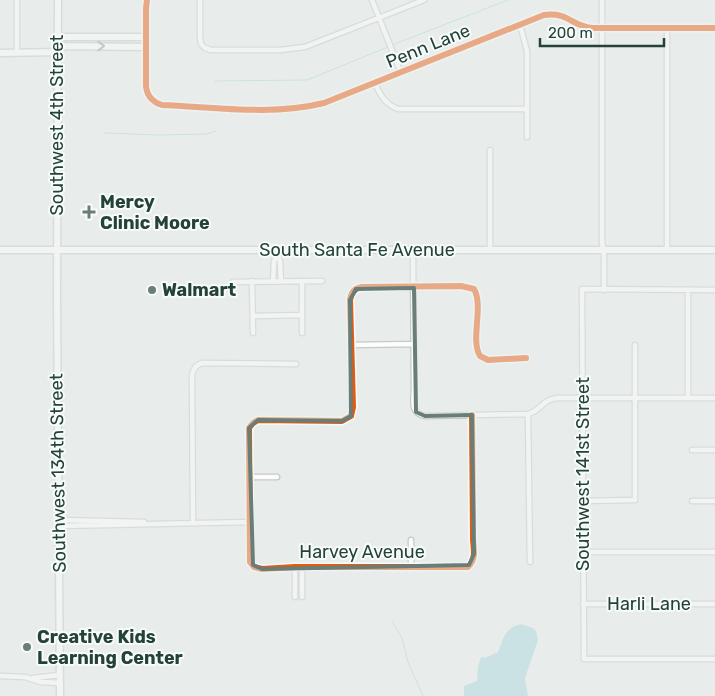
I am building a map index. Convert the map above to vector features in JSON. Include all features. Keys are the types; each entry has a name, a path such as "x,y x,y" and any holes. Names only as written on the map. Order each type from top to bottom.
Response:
{"main road":[{"name":"Southwest 4th Street","path":"57,250 58,0"},
{"path":"57,37 146,37"},
{"path":"0,53 146,46"},
{"name":"South Santa Fe Avenue","path":"0,250 715,250"},
{"name":"Southwest 134th Street","path":"57,250 60,696"}],"street":[{"path":"17,0 17,53"},
{"path":"146,46 147,0"},
{"path":"200,0 200,37 203,47 211,50 299,49 424,0"},
{"path":"372,0 401,73"},
{"path":"602,0 604,290 715,290"},
{"name":"Penn Lane","path":"146,46 146,86 150,99 162,105 211,109 298,108 324,103 544,15 558,14 566,16 582,27 715,28"},
{"path":"520,25 527,51 527,136"},
{"path":"666,28 667,250"},
{"path":"375,83 380,95 386,102 398,109 527,109"},
{"path":"490,150 490,250"},
{"path":"413,250 413,404 416,413 425,416 528,414 536,411 545,401 552,399 715,398"},
{"path":"273,281 274,262 277,251"},
{"path":"277,251 280,262 281,282"},
{"path":"252,281 253,333"},
{"path":"302,281 302,333"},
{"path":"233,282 322,281"},
{"path":"60,523 250,522 249,433 253,423 262,420 342,421 351,416 354,407 350,300 354,291 362,287 414,288 461,286 474,289 478,298 477,348 480,356 488,360 526,358"},
{"name":"Southwest 141st Street","path":"604,290 582,290 584,659 715,659"},
{"path":"688,290 688,398"},
{"path":"252,316 302,315"},
{"path":"352,345 414,344"},
{"path":"583,501 636,500 636,345"},
{"path":"193,523 192,375 195,367 202,363 296,364"},
{"name":"Harvey Avenue","path":"250,522 249,559 257,568 468,567 474,554 472,414"},
{"path":"528,414 530,562"},
{"path":"692,450 715,450"},
{"path":"250,477 277,477"},
{"path":"692,501 715,501"},
{"path":"411,540 412,567"},
{"path":"583,552 715,552"},
{"path":"295,567 295,596"},
{"path":"302,567 302,597"},
{"path":"295,587 302,587"},
{"name":"Harli Lane","path":"583,604 715,604"},
{"path":"0,676 32,678 60,675"},
{"path":"32,678 41,682 60,683"}],"highlighted area":[{"path":"414,288 416,412 425,416 472,415 474,554 469,565 262,569 253,565 249,428 258,420 342,421 351,416 350,300 356,289"}],"water":[{"path":"521,624 533,628 536,631 538,640 525,679 528,696 464,696 464,686 477,681 481,657 485,658 498,652 503,638 508,631"}],"waterway":[{"path":"392,45 508,0"},
{"path":"215,81 307,80 388,47"},
{"path":"105,133 159,135 207,134 216,131"},
{"path":"392,621 402,638 408,662 423,696"}],"cycle path":[{"path":"147,0 146,86 149,96 155,102 162,105 223,109 284,109 324,103 544,15 559,15 579,25 592,28 715,28"},
{"path":"472,415 474,551 472,561 468,567 295,567 262,569 254,567 250,562 249,428 258,420 342,421 351,416 353,407 350,300 355,289 362,287 461,286 474,289 478,304 476,341 480,356 488,360 526,358"}],"place":[{"name":"Mercy Clinic Moore","path":"89,212"},
{"name":"Walmart","path":"152,290"},
{"name":"Creative Kids Learning Center","path":"27,647"}]}
